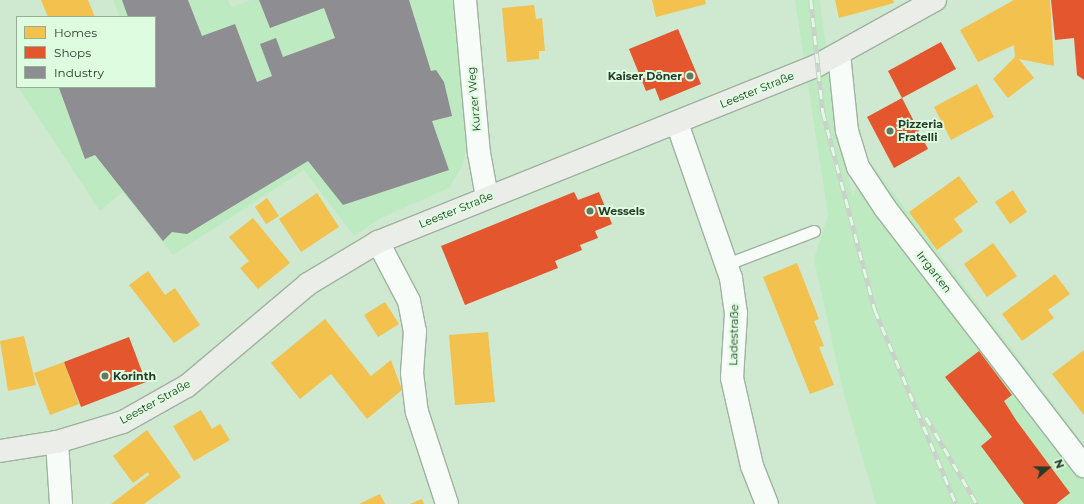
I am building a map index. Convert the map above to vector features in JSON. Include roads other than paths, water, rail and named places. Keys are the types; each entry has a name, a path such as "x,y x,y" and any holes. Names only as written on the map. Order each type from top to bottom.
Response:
{"street":[{"name":"Kurzer Weg","path":"465,0 479,153 487,197"},
{"name":"Leester Straße","path":"0,451 57,442 123,422 187,386 308,284 378,242 677,122 838,54 927,2"},
{"name":"Irrgarten","path":"838,54 847,131 858,167 885,208 1084,466"},
{"name":"Ladestraße","path":"677,122 727,264 736,313 732,378 752,466 767,504"},
{"path":"378,242 409,301 416,331 412,373 417,412 446,504"},
{"path":"57,442 62,504"}],"lane":[{"path":"727,264 814,231"}],"railway":[{"path":"811,0 823,112 875,310 956,504"},
{"path":"926,417 977,504"}],"place":[{"name":"Kaiser Döner","path":"690,76"},
{"name":"Pizzeria Fratelli","path":"890,131"},
{"name":"Wessels","path":"590,211"},
{"name":"Korinth","path":"105,376"}]}
